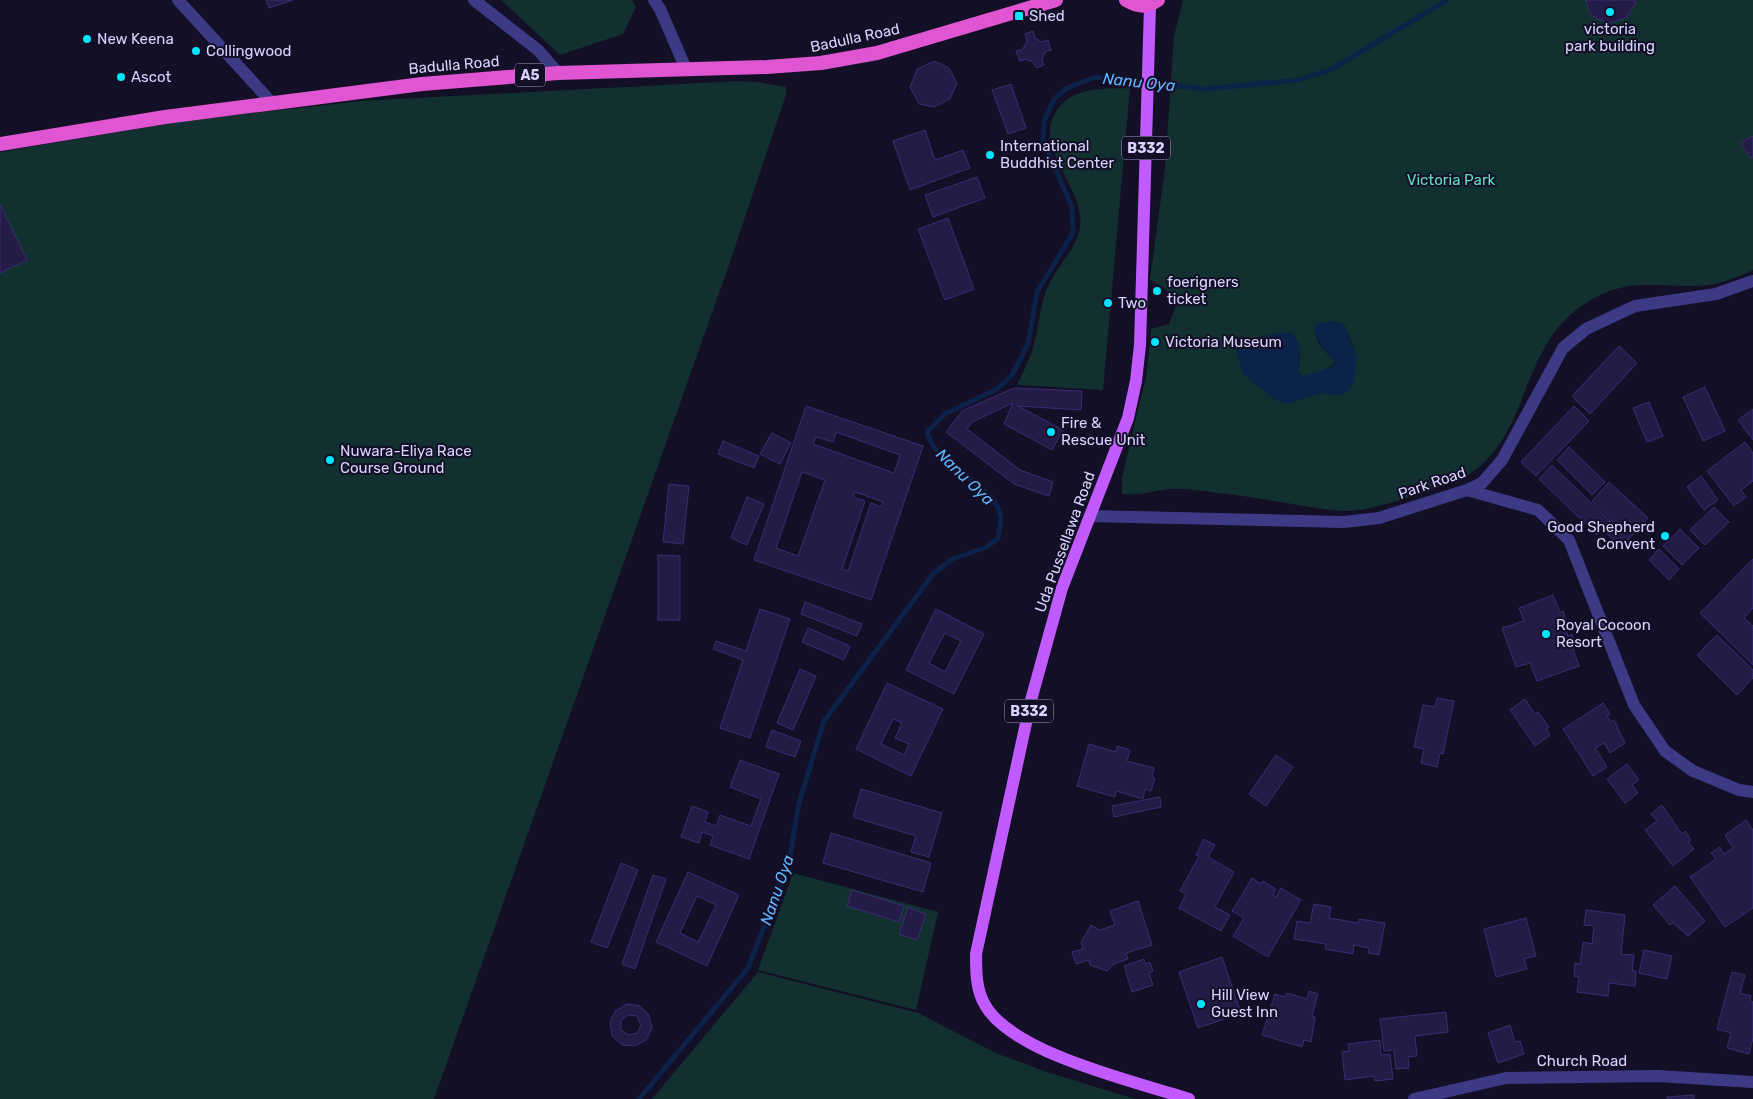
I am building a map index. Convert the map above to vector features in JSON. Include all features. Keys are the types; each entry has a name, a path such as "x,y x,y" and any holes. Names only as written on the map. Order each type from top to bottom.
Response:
{"highway":[{"name":"Badulla Road","path":"0,144 165,117 422,84 558,73 782,66 845,60 900,46 1056,0"},
{"path":"1126,0 1136,6 1154,3"}],"main road":[{"name":"Uda Pussellawa Road","path":"1154,3 1148,73 1140,344 1136,381 1128,418 1062,588 1031,700 976,954 977,980 985,1005 994,1017 1015,1034 1078,1064 1190,1099"}],"street":[{"path":"178,0 272,103"},
{"path":"474,0 538,50 558,73"},
{"path":"654,0 660,9 686,69"},
{"name":"Park Road","path":"1090,516 1344,522 1379,518 1467,490 1482,483 1502,460 1563,348 1586,329 1634,306 1716,294 1753,281"},
{"path":"1467,490 1538,510 1569,540 1634,705 1664,751 1693,771 1739,790 1753,792"},
{"name":"Church Road","path":"1414,1099 1506,1078 1658,1076 1753,1082"}],"green space":[{"path":"501,0 632,0 636,7 623,34 560,55"},
{"name":"Victoria Park","path":"1183,0 1753,0 1753,270 1727,281 1699,286 1638,285 1624,287 1596,297 1580,307 1565,320 1543,351 1512,422 1493,453 1481,466 1447,484 1394,502 1350,511 1182,489 1167,489 1129,495 1122,494 1122,478 1147,372 1151,329 1169,324 1176,306 1164,288 1150,280 1165,168 1174,36","holes":["1335,321 1344,325 1353,346 1355,360 1351,375 1341,395 1318,394 1292,401 1283,401 1262,389 1260,337 1293,333 1300,356 1298,372 1303,376 1325,370 1335,362 1319,344 1314,330 1317,324"]},
{"name":"Nuwara-Eliya Race Course Ground","path":"738,81 786,87 786,95 730,262 434,1099 0,1099 0,152 190,120 361,101"},
{"path":"1130,88 1103,390 1017,385 1033,347 1048,285 1073,245 1080,228 1080,213 1076,199 1055,155 1051,141 1050,127 1055,113 1062,104 1078,93 1098,89"},
{"path":"793,873 938,912 916,1010 758,970"},
{"path":"758,972 918,1013 998,1054 1047,1072 1135,1099 652,1099"}],"water":[{"path":"1335,321 1344,325 1357,357 1354,382 1350,390 1341,395 1319,393 1287,404 1275,400 1243,374 1236,352 1254,339 1279,333 1293,333 1300,347 1298,372 1303,376 1332,367 1335,362 1320,344 1314,330 1317,324"}],"building":[{"path":"266,0 293,0 269,8"},
{"name":"victoria park building","path":"1586,0 1635,0 1635,4 1626,18 1610,23 1595,18 1589,12"},
{"path":"1033,31 1035,38 1042,42 1048,40 1051,50 1045,52 1042,60 1044,65 1036,68 1034,63 1026,59 1020,61 1016,51 1023,49 1027,41 1025,34"},
{"path":"934,61 949,68 957,83 950,99 934,107 919,104 910,87 917,69"},
{"path":"1011,84 1026,128 1008,134 992,90"},
{"path":"925,130 935,160 963,150 970,168 910,190 893,141"},
{"path":"1753,136 1753,157 1750,158 1741,143"},
{"path":"977,177 985,198 933,217 925,195"},
{"path":"0,205 27,260 0,273"},
{"path":"948,218 974,289 945,300 918,229"},
{"path":"1619,346 1637,363 1590,414 1572,396"},
{"path":"1705,387 1725,431 1703,441 1683,397"},
{"path":"1014,388 1082,391 1081,410 1018,406 1063,430 1052,450 1004,424 1013,403 972,422 967,429 1020,470 1053,482 1049,496 1014,484 946,432 962,411"},
{"path":"1649,402 1663,436 1647,442 1633,408"},
{"path":"806,406 923,446 871,600 754,560","holes":["836,432 900,455 894,473 813,444 816,437 833,442","802,472 825,480 798,556 776,548","855,492 883,502 881,507 871,503 848,571 842,569 865,501 853,497"]},
{"path":"1574,406 1589,421 1536,476 1521,462"},
{"path":"1753,409 1753,440 1738,420"},
{"path":"772,433 791,443 780,464 760,454"},
{"path":"723,441 759,456 754,468 718,454"},
{"path":"1745,442 1753,453 1753,481 1741,490 1746,497 1734,506 1707,471"},
{"path":"1569,447 1605,482 1592,495 1557,460"},
{"path":"1552,465 1610,521 1597,535 1539,479"},
{"path":"1701,476 1718,500 1704,510 1687,487"},
{"path":"1609,482 1648,518 1621,547 1603,530 1612,520 1592,501"},
{"path":"669,484 689,486 683,544 663,542"},
{"path":"747,497 764,504 747,545 731,538"},
{"path":"1714,507 1729,522 1705,545 1690,530"},
{"path":"1680,529 1699,548 1682,565 1663,546"},
{"path":"1659,549 1679,569 1669,580 1649,560"},
{"path":"658,555 680,556 680,620 658,620"},
{"path":"1753,559 1753,608 1744,618 1753,626 1753,665 1700,613"},
{"path":"1553,595 1560,612 1563,611 1567,623 1564,624 1568,636 1572,634 1575,645 1572,646 1579,666 1537,681 1530,663 1516,667 1502,628 1524,621 1519,608"},
{"path":"805,602 862,624 857,636 801,614"},
{"path":"760,609 790,619 750,738 720,728 743,660 713,649 716,641 746,651"},
{"path":"936,609 984,634 954,694 906,670","holes":["945,633 961,641 945,672 929,663"]},
{"path":"808,628 850,646 844,660 802,642"},
{"path":"1717,635 1753,670 1753,678 1737,695 1697,655"},
{"path":"800,669 816,676 793,730 777,723"},
{"path":"887,683 943,709 911,776 856,749","holes":["893,719 902,723 895,738 909,744 904,755 881,744"]},
{"path":"1437,698 1454,701 1443,754 1440,753 1437,767 1421,763 1424,749 1414,747 1423,705 1435,707"},
{"path":"1525,699 1535,714 1538,712 1549,727 1546,729 1550,735 1535,746 1510,710"},
{"path":"1603,703 1610,714 1607,716 1611,722 1614,720 1625,743 1610,753 1604,743 1595,748 1607,767 1593,776 1563,729"},
{"path":"772,730 801,741 795,757 766,747"},
{"path":"1089,744 1116,752 1117,746 1130,750 1127,761 1154,768 1152,777 1155,778 1151,791 1145,789 1143,799 1116,791 1115,797 1077,786"},
{"path":"1276,755 1293,767 1266,806 1249,794"},
{"path":"740,760 779,774 749,859 710,845 713,836 702,832 699,843 681,837 692,806 708,812 705,822 716,826 720,815 751,826 761,799 730,787"},
{"path":"1627,764 1639,780 1632,785 1638,793 1625,803 1607,779"},
{"path":"861,789 942,813 929,857 911,852 916,836 853,817"},
{"path":"1160,797 1161,807 1114,817 1112,806"},
{"path":"1662,805 1682,834 1685,831 1691,840 1688,842 1694,849 1673,866 1645,830 1657,821 1651,814"},
{"path":"1746,820 1753,830 1753,908 1725,927 1690,877 1716,859 1711,853 1720,847 1724,854 1733,848 1725,835"},
{"path":"831,833 931,863 923,892 823,863"},
{"path":"1204,839 1215,845 1208,857 1234,872 1215,907 1230,915 1221,931 1179,908 1186,894 1180,891 1199,856 1196,855"},
{"path":"621,863 638,870 607,948 591,942"},
{"path":"688,872 739,895 707,966 656,942","holes":["697,896 716,905 698,942 680,933"]},
{"path":"653,875 666,879 635,969 622,964"},
{"path":"1252,878 1261,884 1263,881 1276,889 1273,895 1276,897 1281,888 1301,900 1268,957 1233,936 1244,918 1232,911"},
{"path":"1675,886 1705,921 1688,936 1673,923 1670,925 1653,905"},
{"path":"852,890 904,906 899,922 847,906"},
{"path":"1138,901 1152,945 1126,953 1128,959 1114,964 1107,971 1090,965 1089,960 1076,964 1072,952 1083,949 1081,942 1091,925 1100,930 1115,925 1110,911"},
{"path":"1314,904 1331,907 1329,918 1358,923 1359,919 1385,923 1379,955 1368,953 1369,948 1354,945 1353,954 1325,949 1326,944 1294,939 1297,921 1310,923"},
{"path":"908,907 926,914 917,940 899,934"},
{"path":"1586,910 1625,915 1621,954 1634,955 1632,971 1636,971 1635,986 1609,983 1608,996 1577,992 1579,977 1574,976 1575,963 1580,964 1583,942 1592,944 1594,926 1584,925"},
{"path":"1526,918 1536,956 1524,959 1527,969 1496,977 1484,929"},
{"path":"1644,950 1672,956 1667,979 1639,973"},
{"path":"1222,957 1241,1013 1198,1028 1179,972"},
{"path":"1144,959 1145,964 1150,962 1153,971 1149,973 1153,985 1132,992 1124,966"},
{"path":"1732,972 1745,975 1740,993 1751,996 1750,1001 1753,1002 1753,1038 1749,1054 1727,1048 1731,1033 1717,1029"},
{"path":"1309,991 1318,994 1312,1016 1315,1017 1311,1042 1304,1040 1302,1047 1262,1035 1275,994 1285,997 1287,993 1307,999"},
{"path":"627,1004 640,1006 649,1015 652,1028 646,1040 635,1046 622,1045 612,1036 610,1022 615,1011","holes":["628,1015 637,1016 641,1025 637,1033 629,1035 621,1030 621,1020"]},
{"path":"1446,1012 1448,1032 1415,1036 1417,1056 1408,1057 1409,1068 1396,1069 1394,1050 1384,1051 1380,1019"},
{"path":"1510,1025 1515,1042 1520,1041 1524,1054 1498,1063 1488,1033"},
{"path":"1380,1040 1381,1055 1390,1054 1393,1079 1375,1081 1374,1076 1345,1080 1342,1052 1349,1051 1348,1044"},
{"path":"1694,1095 1694,1099 1667,1099 1667,1097"}],"waterway":[{"name":"Nanu Oya","path":"639,1099 748,968 789,862 799,803 824,721 933,574 952,559 987,547 998,538 1001,518 997,506 989,496 942,456 933,445 927,432 945,414 997,389 1012,375 1028,344 1037,292 1073,233 1072,207 1043,140 1044,121 1054,99 1067,88 1095,77 1204,89 1299,80 1332,69 1447,0"}],"place":[{"name":"victoria park building","path":"1610,12"},
{"name":"Shed","path":"1019,16"},
{"name":"New Keena","path":"87,39"},
{"name":"Collingwood","path":"196,51"},
{"name":"Ascot","path":"121,77"},
{"name":"International Buddhist Center","path":"990,155"},
{"name":"foerigners ticket","path":"1157,291"},
{"name":"Two","path":"1108,303"},
{"name":"Victoria Museum","path":"1155,342"},
{"name":"Fire & Rescue Unit","path":"1051,432"},
{"name":"Nuwara-Eliya Race Course Ground","path":"330,460"},
{"name":"Good Shepherd Convent","path":"1665,536"},
{"name":"Royal Cocoon Resort","path":"1546,634"},
{"name":"Hill View Guest Inn","path":"1201,1004"}]}
